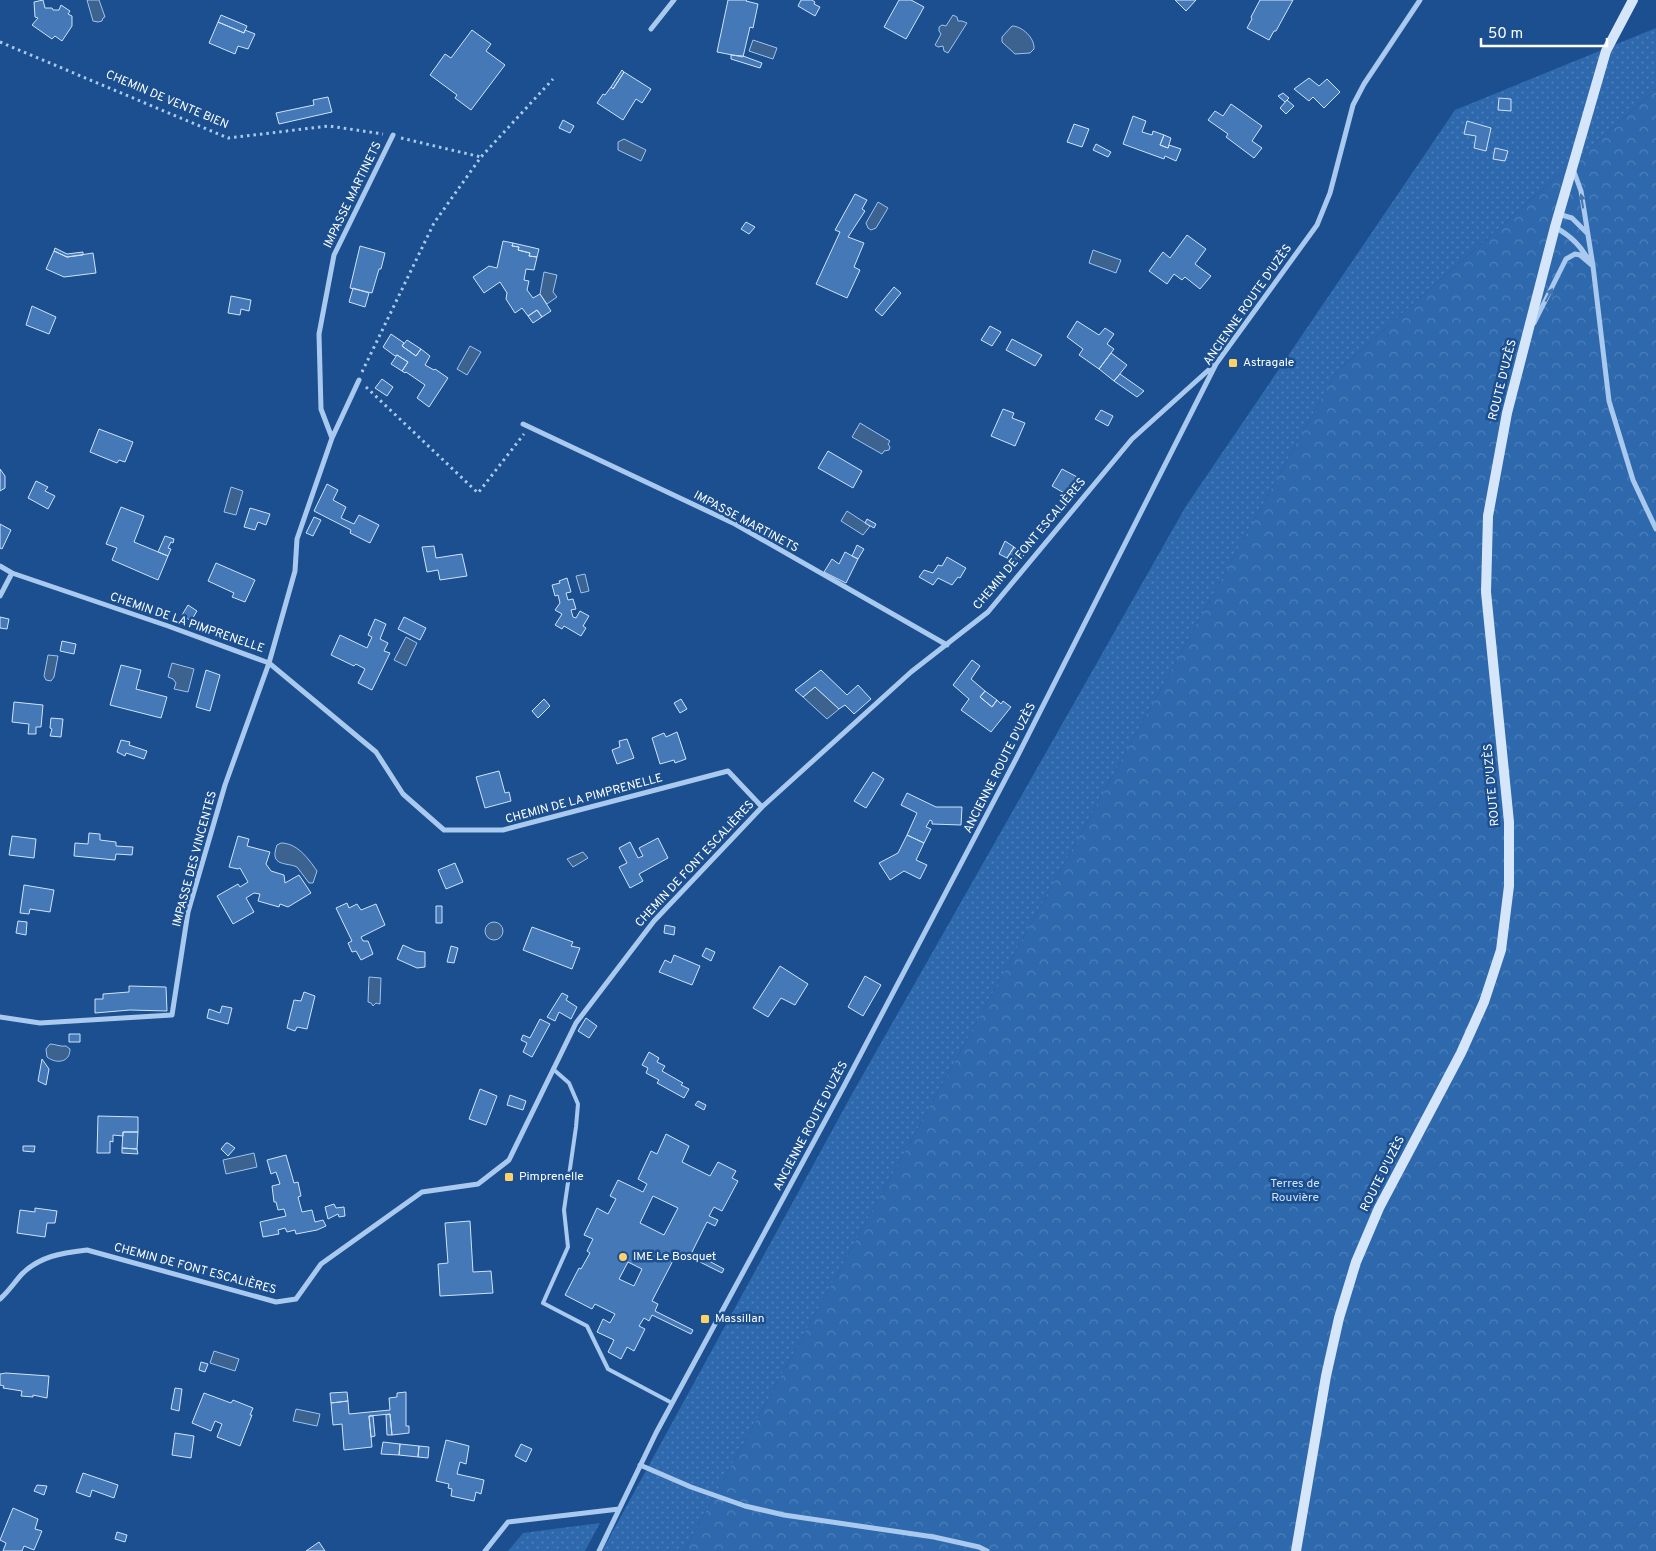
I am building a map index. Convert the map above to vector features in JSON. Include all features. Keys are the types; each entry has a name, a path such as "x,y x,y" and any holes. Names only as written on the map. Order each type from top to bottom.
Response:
{"main road":[{"name":"ROUTE D'UZÈS","path":"1296,1551 1326,1376 1339,1318 1356,1262 1379,1208 1461,1053 1484,1002 1501,950 1509,886 1509,822 1486,592 1488,516 1507,413 1558,214 1606,51 1633,0"}],"street":[{"path":"651,28 674,0"},
{"name":"ANCIENNE ROUTE D'UZÈS","path":"599,1551 672,1403 844,1086 994,802 1216,364 1318,225 1330,192 1353,105 1364,84 1420,0"},
{"name":"IMPASSE MARTINETS","path":"332,438 320,409 319,334 334,255 393,136"},
{"path":"1572,167 1581,191 1593,266 1609,401 1633,480 1656,529"},
{"path":"1558,214 1572,218 1587,234"},
{"path":"1555,227 1569,235 1580,245 1593,266"},
{"path":"1526,338 1566,259 1575,254 1580,255 1593,266"},
{"name":"CHEMIN DE FONT ESCALIÈRES","path":"0,1299 23,1273 39,1262 56,1254 87,1250 276,1302 296,1299 321,1264 422,1192 478,1184 509,1160 576,1023 654,921 762,807 911,672 988,612 1132,439 1216,364"},
{"path":"269,663 295,571 296,539 332,438 358,380"},
{"name":"IMPASSE MARTINETS","path":"522,424 735,524 947,645"},
{"name":"CHEMIN DE LA PIMPRENELLE","path":"0,566 12,573 168,626 269,663 376,752 403,794 444,830 503,830 728,772 762,807"},
{"path":"0,596 12,573"},
{"name":"IMPASSE DES VINCENTES","path":"0,1017 40,1023 172,1015 188,912 225,785 269,663"},
{"path":"640,1465 691,1487 745,1506 784,1515 934,1537 979,1547 987,1551"},
{"path":"485,1551 508,1522 619,1509"}],"lane":[{"path":"553,1069 570,1083 578,1104 564,1210 568,1248 543,1303 587,1326 608,1369 672,1403"}],"path":[{"name":"CHEMIN DE VENTE BIEN","path":"0,42 228,138 328,126 393,136 481,158"},
{"path":"529,428 478,493 358,380 434,223 481,158 553,79"}],"green space":[{"path":"1656,28 1656,89 1336,372 684,1551 602,1551 852,1094 1186,506 1455,110"},
{"name":"Terres de Rouvière","path":"1656,89 1656,1551 684,1551 1336,372"},
{"path":"600,1523 585,1551 508,1551 523,1533"}],"shaded area":[{"path":"87,0 99,0 105,17 102,21 93,21"},
{"path":"953,15 957,17 958,21 967,23 948,53 944,51 943,46 938,47 935,45 941,34 939,27 942,25 946,26"},
{"path":"1012,26 1020,28 1030,37 1034,49 1030,53 1015,54 1002,42 1002,37"},
{"path":"753,40 777,48 773,59 749,51"},
{"path":"624,139 646,150 641,161 618,150 618,142"},
{"path":"878,202 888,208 876,228 871,230 866,223"},
{"path":"1093,250 1121,260 1116,273 1089,263"},
{"path":"544,272 557,275 553,292 557,297 547,304 540,294"},
{"path":"470,346 481,352 467,375 457,369"},
{"path":"860,423 890,441 888,444 889,450 884,451 882,454 852,437"},
{"path":"231,487 243,491 236,515 224,512"},
{"path":"847,511 870,526 863,535 841,521"},
{"path":"585,574 589,591 581,593 576,576"},
{"path":"406,637 417,643 406,666 394,660"},
{"path":"48,655 58,656 54,677 51,681 46,680 44,676"},
{"path":"172,663 194,669 188,692 174,689 176,683 168,677"},
{"path":"815,687 839,709 827,719 803,697"},
{"path":"281,843 297,848 310,861 317,871 313,883 309,883 297,867 277,860 275,852 277,845"},
{"path":"583,852 588,858 573,867 567,859"},
{"path":"490,922 498,922 503,927 501,938 490,940 485,935 485,927"},
{"path":"369,977 381,978 380,1004 376,1003 373,1006 368,1002"},
{"path":"50,1044 66,1046 70,1049 68,1057 62,1061 54,1061 47,1057 46,1049"},
{"path":"254,1153 257,1167 226,1174 223,1160"},
{"path":"214,1351 239,1359 235,1371 210,1363"},
{"path":"296,1409 320,1414 317,1426 293,1421"}],"building":[{"path":"43,0 45,8 59,10 61,5 70,11 68,14 72,16 72,26 62,41 55,36 52,39 32,25 38,18 35,17 34,2"},
{"path":"728,0 747,0 758,4 753,28 750,27 743,57 717,52"},
{"path":"801,0 812,0 815,2 814,4 820,7 815,16 798,6"},
{"path":"899,0 911,0 924,7 906,39 884,27"},
{"path":"1175,0 1196,0 1186,11"},
{"path":"1260,0 1293,0 1269,40 1247,28"},
{"path":"221,15 247,26 244,33 218,22"},
{"path":"218,22 244,33 245,30 255,34 248,49 238,46 235,54 209,43"},
{"path":"472,30 491,44 486,51 505,65 471,110 455,98 457,95 430,75 445,54 451,58"},
{"path":"731,55 743,56 762,63 760,68 731,59"},
{"path":"622,70 624,72 613,89 611,87"},
{"path":"624,72 651,89 642,103 636,99 623,120 597,103 611,87 613,89"},
{"path":"1309,78 1319,86 1327,79 1340,92 1324,108 1313,97 1309,101 1294,89"},
{"path":"1283,93 1289,98 1285,102 1278,96"},
{"path":"328,97 332,112 279,124 276,113 314,105 313,100"},
{"path":"1499,98 1511,99 1511,111 1498,110"},
{"path":"1287,100 1294,106 1286,114 1280,108"},
{"path":"1231,104 1262,126 1252,141 1262,148 1254,158 1226,137 1228,134 1208,120 1215,111 1223,116"},
{"path":"1133,116 1146,121 1142,132 1152,135 1153,131 1164,135 1160,145 1168,148 1169,145 1181,149 1176,161 1165,156 1164,159 1123,144"},
{"path":"563,120 574,126 570,133 559,128"},
{"path":"1467,121 1491,128 1486,151 1474,148 1476,136 1464,134"},
{"path":"1074,124 1089,129 1082,147 1067,142"},
{"path":"1164,135 1171,138 1168,148 1160,145"},
{"path":"1096,144 1111,152 1108,157 1093,150"},
{"path":"1495,148 1508,151 1505,161 1493,159"},
{"path":"855,194 867,200 862,209 865,211 848,237 864,243 854,267 860,270 847,298 816,284 840,232 835,230"},
{"path":"746,222 755,227 749,234 741,229"},
{"path":"1187,235 1206,249 1195,264 1211,276 1200,289 1185,277 1182,280 1174,274 1167,284 1149,271 1163,252 1170,258"},
{"path":"503,241 513,243 512,246 519,247 518,250 530,253 529,256 537,257 534,270 526,269 524,280 529,281 527,290 533,298 540,294 551,311 542,317 537,310 528,316 522,308 515,313 506,299 507,293 500,282 484,293 473,277 489,266 497,268"},
{"path":"513,243 539,249 537,257 529,256 530,253 518,250 519,247 512,246"},
{"path":"360,246 385,253 372,293 350,288"},
{"path":"55,248 67,254 83,252 83,255 67,257 54,251"},
{"path":"54,251 67,257 93,253 96,273 64,277 46,269"},
{"path":"894,287 901,293 882,316 875,310"},
{"path":"353,288 369,293 365,307 349,302"},
{"path":"231,296 251,300 249,311 241,309 240,315 228,313"},
{"path":"32,306 56,317 49,334 26,325"},
{"path":"537,310 542,317 533,323 528,316"},
{"path":"1077,321 1099,335 1105,328 1114,334 1107,344 1114,349 1099,369 1079,355 1083,349 1067,337"},
{"path":"990,326 1001,332 992,346 981,340"},
{"path":"391,334 404,343 402,346 416,356 421,349 430,356 425,365 448,378 429,407 417,398 425,385 402,371 408,362 397,355 395,356 383,347"},
{"path":"1012,339 1042,355 1035,366 1006,350"},
{"path":"407,340 421,349 416,356 402,346"},
{"path":"1111,353 1127,365 1114,381 1099,369"},
{"path":"397,355 408,362 402,371 391,364"},
{"path":"1120,374 1144,391 1137,397 1114,381"},
{"path":"382,379 393,387 387,396 375,388"},
{"path":"1003,409 1014,413 1012,418 1025,423 1015,446 991,436"},
{"path":"1101,410 1113,416 1108,426 1095,419"},
{"path":"99,429 133,442 125,462 119,460 117,463 90,452"},
{"path":"828,451 862,471 853,488 818,468"},
{"path":"0,469 5,476 5,488 0,491"},
{"path":"1062,469 1081,479 1071,497 1052,486"},
{"path":"36,481 48,487 45,491 55,496 48,509 28,498"},
{"path":"327,484 338,490 333,500 346,507 341,518 354,524 359,515 379,525 370,543 350,533 351,530 314,511"},
{"path":"121,507 144,516 134,542 168,556 158,580 112,560 117,548 106,544"},
{"path":"250,508 270,514 266,525 258,522 255,530 244,527"},
{"path":"314,517 321,520 313,536 306,533"},
{"path":"867,519 876,524 874,528 865,523"},
{"path":"0,524 11,530 2,549 0,548"},
{"path":"165,536 174,539 168,548 171,549 168,556 158,552"},
{"path":"1005,541 1014,547 1007,558 999,554"},
{"path":"857,545 864,549 858,559 852,556"},
{"path":"434,546 436,558 462,554 467,576 440,580 438,570 427,572 422,547"},
{"path":"1014,547 1024,555 1015,567 1007,558"},
{"path":"845,552 858,559 846,583 824,572 832,559 839,564"},
{"path":"947,557 966,568 960,578 958,577 952,585 938,578 933,585 919,577 924,570 933,573 938,565 942,566"},
{"path":"216,563 255,580 245,602 232,597 234,593 208,581"},
{"path":"567,578 571,592 566,593 568,600 573,599 576,609 571,610 573,617 576,618 580,611 589,616 583,626 586,628 581,636 564,626 562,629 555,625 562,614 555,610 560,603 558,595 555,596 552,585 560,583 559,581"},
{"path":"188,605 197,611 191,621 182,615"},
{"path":"0,617 9,619 7,629 0,628"},
{"path":"404,617 426,628 420,640 398,629"},
{"path":"375,619 386,624 380,639 388,643 384,651 390,653 372,690 358,683 365,669 331,655 340,635 367,648 372,637 368,635"},
{"path":"62,641 76,644 74,654 60,651"},
{"path":"972,660 980,666 971,679 985,691 980,697 992,707 997,700 1001,704 1003,701 1011,707 991,732 961,710 969,699 953,685"},
{"path":"121,665 141,670 136,689 167,697 161,718 110,705"},
{"path":"206,670 220,675 210,711 196,707"},
{"path":"821,670 847,695 858,685 871,699 854,714 845,705 839,709 815,687 803,697 795,690"},
{"path":"985,691 997,700 992,707 980,697"},
{"path":"544,699 550,706 538,718 532,711"},
{"path":"681,699 687,709 680,713 674,703"},
{"path":"14,702 43,705 41,727 36,727 36,734 28,734 29,724 12,722"},
{"path":"51,718 63,719 61,737 50,736 52,729 50,728"},
{"path":"677,732 686,759 675,763 674,760 660,764 652,738 664,733 666,737"},
{"path":"627,739 634,758 617,764 612,750 620,747 619,741"},
{"path":"121,740 130,742 129,745 147,751 144,759 126,753 125,756 117,752"},
{"path":"499,771 505,793 509,792 511,801 485,808 476,777"},
{"path":"873,772 884,779 866,808 854,801"},
{"path":"907,793 936,807 962,807 961,825 932,824 930,820 926,827 931,829 924,843 907,835 917,813 901,805"},
{"path":"89,833 100,834 100,840 116,842 116,846 133,847 132,855 116,854 115,860 74,856 75,843 88,844"},
{"path":"907,835 924,843 916,860 927,865 920,879 904,871 890,880 879,863 898,853"},
{"path":"12,836 36,839 34,858 9,855"},
{"path":"238,836 249,839 247,846 270,852 266,864 271,871 284,875 285,883 299,875 311,893 288,907 280,904 279,907 258,901 260,894 254,893 246,898 254,912 233,924 217,896 238,884 240,887 248,882 240,868 229,867"},
{"path":"658,838 668,858 639,874 643,881 630,888 619,867 627,863 619,848 630,842 638,858 643,856 639,848"},
{"path":"455,863 463,882 446,889 438,870"},
{"path":"24,885 54,890 50,912 30,909 29,914 20,913"},
{"path":"347,903 349,908 357,904 361,910 376,904 385,925 361,937 363,941 368,941 373,954 361,960 356,951 352,952 348,943 352,941 336,908"},
{"path":"436,906 442,906 442,923 436,923"},
{"path":"18,921 27,922 26,935 16,933"},
{"path":"665,925 675,927 674,935 664,933"},
{"path":"532,927 573,942 571,946 580,948 572,969 523,950"},
{"path":"403,945 416,951 425,952 425,967 417,968 397,959"},
{"path":"451,946 458,948 454,963 447,962"},
{"path":"706,948 715,952 711,961 702,956"},
{"path":"674,955 700,966 692,985 659,972 665,960 671,963"},
{"path":"780,966 808,984 795,1005 781,998 768,1017 753,1008"},
{"path":"865,976 881,985 863,1016 848,1007"},
{"path":"129,986 166,987 167,1011 130,1010 95,1013 95,999 103,999 103,994 129,992"},
{"path":"304,992 315,996 307,1029 297,1027 295,1031 287,1028 294,1000 301,1001"},
{"path":"562,993 568,996 566,1000 577,1007 571,1019 559,1012 555,1021 547,1017"},
{"path":"222,1006 232,1008 228,1024 207,1018 209,1009 220,1013"},
{"path":"586,1018 597,1026 589,1038 578,1031"},
{"path":"540,1019 550,1024 532,1057 523,1052 527,1043 521,1040 523,1035 530,1038"},
{"path":"69,1034 80,1034 80,1042 69,1042"},
{"path":"649,1052 659,1058 657,1062 665,1066 662,1071 683,1083 681,1085 689,1089 684,1098 657,1083 659,1080 646,1073 648,1068 642,1065"},
{"path":"42,1059 49,1069 46,1085 38,1081"},
{"path":"480,1089 497,1096 486,1125 469,1119"},
{"path":"510,1095 526,1101 523,1110 507,1105"},
{"path":"698,1101 706,1105 704,1110 695,1105"},
{"path":"98,1116 138,1117 138,1132 123,1132 123,1136 113,1135 113,1142 110,1141 110,1153 97,1153"},
{"path":"123,1132 138,1132 137,1149 122,1148"},
{"path":"666,1134 689,1146 682,1162 710,1176 718,1162 736,1171 732,1178 738,1181 722,1211 714,1207 709,1216 718,1220 715,1226 707,1222 692,1252 724,1269 722,1273 678,1251 652,1301 658,1304 655,1311 693,1330 691,1334 652,1315 649,1321 644,1318 639,1326 645,1329 634,1351 627,1347 621,1359 608,1352 614,1340 597,1332 603,1319 610,1323 615,1314 595,1304 592,1309 565,1295 579,1268 581,1269 590,1253 587,1251 593,1239 584,1235 597,1208 608,1214 616,1199 610,1196 618,1180 643,1192 647,1184 638,1179 651,1151 657,1154","holes":["653,1196 678,1208 664,1235 640,1223","628,1262 642,1269 634,1286 619,1279"]},
{"path":"226,1143 235,1148 228,1156 221,1149"},
{"path":"23,1146 35,1146 34,1152 23,1151"},
{"path":"122,1148 137,1149 138,1154 122,1153"},
{"path":"286,1155 294,1183 298,1182 301,1196 298,1197 302,1212 312,1210 315,1222 323,1220 326,1226 317,1230 296,1234 295,1230 287,1232 285,1228 278,1230 279,1234 263,1237 260,1222 286,1216 284,1209 278,1210 276,1202 274,1202 272,1186 280,1184 276,1172 271,1174 267,1160"},
{"path":"334,1204 336,1208 344,1207 345,1216 339,1217 338,1214 328,1219 325,1207"},
{"path":"35,1208 57,1211 55,1223 47,1223 45,1237 17,1233 20,1210 35,1212"},
{"path":"470,1221 473,1272 491,1271 493,1293 440,1296 438,1264 448,1263 445,1223"},
{"path":"201,1362 208,1364 205,1372 199,1370"},
{"path":"0,1374 49,1376 47,1398 33,1395 33,1397 21,1396 22,1391 3,1388 4,1386 0,1385"},
{"path":"175,1388 182,1389 179,1411 171,1409"},
{"path":"347,1392 348,1401 331,1403 330,1393"},
{"path":"406,1392 406,1426 409,1426 409,1433 392,1435 390,1414 369,1416 372,1447 344,1450 342,1424 333,1425 331,1403 348,1401 349,1414 390,1410 389,1398 397,1397 397,1393"},
{"path":"204,1393 231,1403 233,1400 253,1408 240,1446 217,1437 222,1424 215,1421 211,1431 192,1423"},
{"path":"390,1414 392,1435 387,1435 386,1415"},
{"path":"369,1416 373,1416 375,1436 371,1437"},
{"path":"175,1433 194,1436 191,1458 172,1455"},
{"path":"446,1440 469,1446 466,1464 460,1462 457,1474 484,1480 481,1494 476,1492 474,1501 451,1496 452,1489 448,1488 449,1484 436,1481"},
{"path":"383,1442 400,1444 399,1455 381,1454"},
{"path":"400,1444 419,1446 418,1457 399,1455"},
{"path":"521,1444 532,1449 526,1462 515,1456"},
{"path":"419,1446 429,1447 428,1458 418,1457"},
{"path":"83,1473 118,1485 114,1498 92,1490 90,1497 76,1492"},
{"path":"37,1485 47,1486 44,1495 34,1491"},
{"path":"13,1508 38,1519 35,1529 42,1531 34,1550 24,1546 22,1551 3,1551 6,1543 0,1540"},
{"path":"117,1532 127,1535 125,1542 115,1539"},
{"path":"319,1542 325,1551 306,1551"}],"place":[{"name":"Astragale","path":"1233,363"},
{"name":"Pimprenelle","path":"509,1177"},
{"name":"IME Le Bosquet","path":"623,1257"},
{"name":"Massillan","path":"705,1319"}]}
